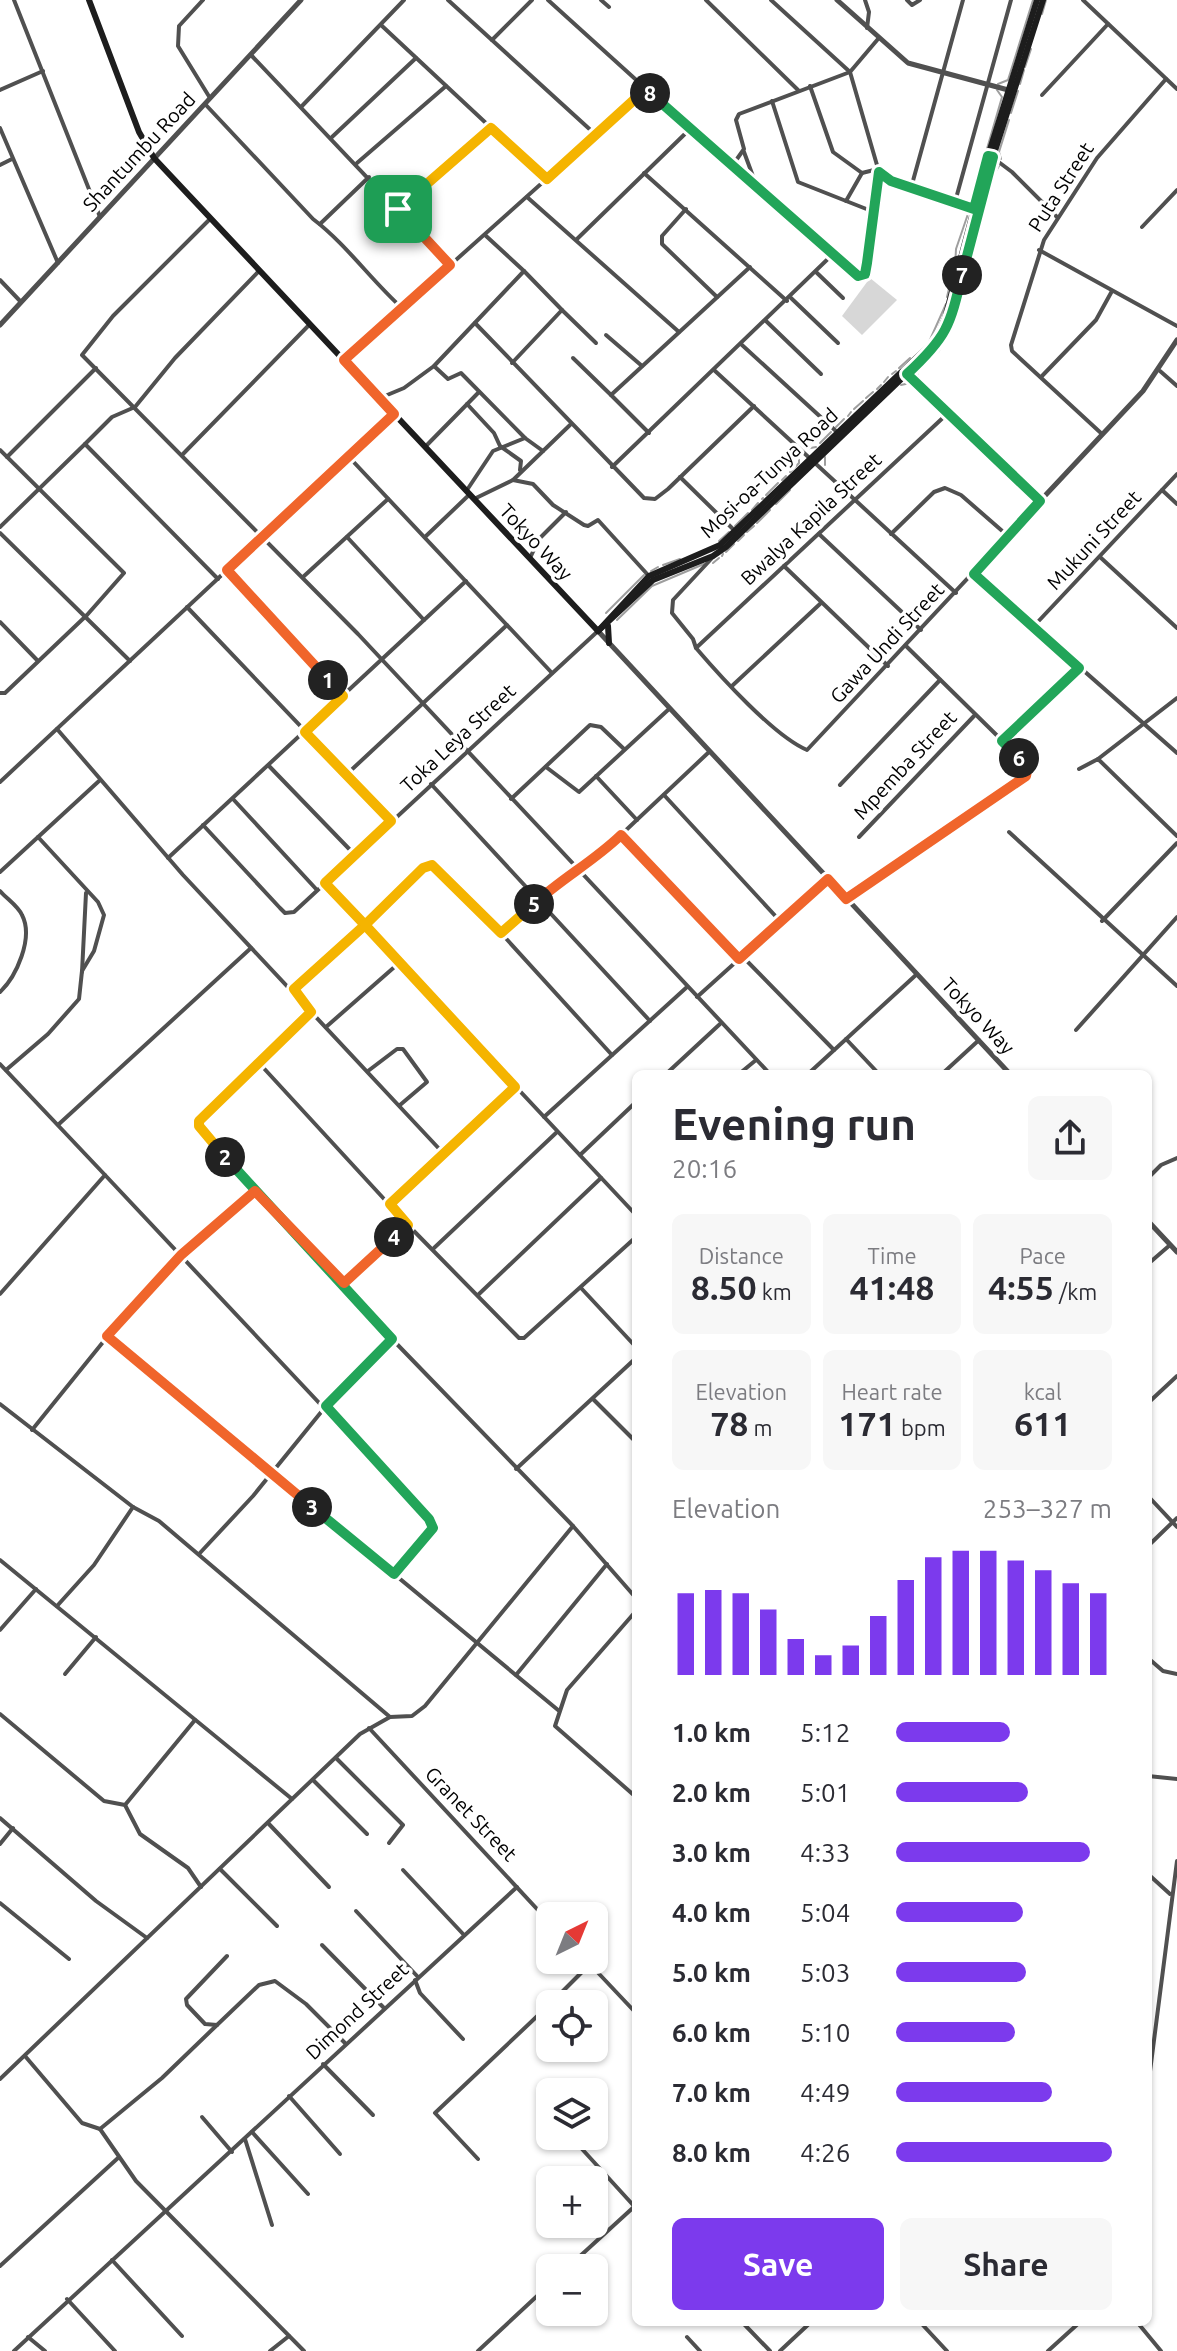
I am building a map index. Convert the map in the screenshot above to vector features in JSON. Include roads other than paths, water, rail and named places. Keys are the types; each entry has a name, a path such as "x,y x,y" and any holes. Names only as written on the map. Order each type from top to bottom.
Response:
{"main road":[{"name":"Tokyo Way","path":"89,0 139,132 154,158 598,631"},
{"name":"Mosi-oa-Tunya Road","path":"598,631 649,576 713,553 812,460 837,432 932,352 949,326 976,210 1037,0"},
{"name":"Mosi-oa-Tunya Road","path":"1011,91 1043,0"},
{"name":"Mosi-oa-Tunya Road","path":"609,619 653,580 713,553 905,372"},
{"path":"587,620 599,622 609,619 606,635 609,643"}],"street":[{"path":"14,0 100,218"},
{"path":"203,0 179,26 178,46 208,101 402,308"},
{"name":"Shantumbu Road","path":"0,325 301,0"},
{"path":"302,106 404,0"},
{"path":"448,0 596,135"},
{"path":"492,40 532,0"},
{"path":"548,0 856,275 865,274 878,170 850,72 771,0"},
{"path":"601,0 609,7"},
{"path":"706,0 798,90"},
{"path":"837,0 908,63 1011,91"},
{"path":"865,0 869,12 867,28"},
{"path":"907,0 912,5 920,0"},
{"path":"911,188 963,0"},
{"path":"954,203 1011,0"},
{"path":"1083,0 1177,89"},
{"path":"1042,95 1108,24"},
{"path":"381,25 547,179"},
{"path":"754,179 736,117 850,72 878,39"},
{"path":"251,55 450,265"},
{"path":"332,137 416,58"},
{"path":"0,90 43,71"},
{"name":"Puta Street","path":"1102,434 1011,348 1039,250 1057,217 1100,153 1166,79"},
{"path":"356,163 446,86"},
{"path":"810,86 833,152 862,173 878,170 911,188 976,210"},
{"path":"344,360 646,89"},
{"path":"772,101 798,182 874,212"},
{"path":"0,128 58,263"},
{"path":"398,209 491,128"},
{"path":"576,240 690,129"},
{"path":"732,167 744,149"},
{"path":"991,157 1057,217"},
{"path":"0,165 12,159"},
{"path":"644,173 838,343"},
{"path":"846,201 862,173"},
{"path":"320,224 369,177"},
{"path":"1142,227 1177,190"},
{"path":"527,197 679,332"},
{"path":"686,209 662,236 662,244 717,297"},
{"path":"210,219 113,316 82,355 303,577 766,1070"},
{"path":"485,235 596,343"},
{"path":"1039,250 1177,326"},
{"path":"612,467 833,254"},
{"path":"611,395 750,267"},
{"path":"0,527 112,417 135,407 189,343 259,271"},
{"path":"380,398 404,388 434,366 524,271"},
{"path":"816,272 843,298"},
{"path":"0,280 21,302"},
{"path":"1042,376 1096,320 1112,291"},
{"path":"512,363 562,310"},
{"path":"766,321 821,374"},
{"path":"475,323 638,495 649,500 660,495 754,406"},
{"path":"182,454 310,324"},
{"path":"606,335 642,366"},
{"name":"Gawa Undi Street","path":"733,685 787,739 807,750 1160,371 1177,340"},
{"path":"742,345 837,432"},
{"path":"573,358 649,433"},
{"path":"434,366 448,379 459,371 525,438 543,451"},
{"path":"7,457 96,368"},
{"path":"714,370 956,593"},
{"path":"1160,371 1177,386"},
{"path":"905,372 1040,501"},
{"path":"425,447 479,392"},
{"path":"467,404 494,433 500,446 521,461 520,472"},
{"path":"0,782 394,414"},
{"name":"Bwalya Kapila Street","path":"696,648 947,414"},
{"path":"470,495 513,480 570,425"},
{"path":"424,537 470,495 500,446 525,438"},
{"path":"85,444 218,579"},
{"path":"0,450 124,573 5,693 0,693"},
{"path":"348,456 552,674"},
{"name":"Mukuni Street","path":"1033,627 1177,474"},
{"path":"680,477 735,531"},
{"path":"513,480 533,484 553,505 588,526 598,520 649,576"},
{"path":"891,534 934,492 945,488 961,495 1008,536"},
{"path":"1162,490 1177,504"},
{"path":"303,577 388,499"},
{"path":"530,558 539,539 566,512"},
{"path":"0,533 130,661"},
{"path":"819,534 921,630"},
{"path":"346,537 424,620"},
{"path":"713,553 670,604 672,613 693,639 696,648 733,685 821,603"},
{"path":"1100,557 1177,628"},
{"path":"784,566 888,666"},
{"path":"227,570 343,696"},
{"path":"974,574 1177,753"},
{"path":"168,858 466,581"},
{"path":"187,607 391,821"},
{"path":"0,622 37,660"},
{"path":"347,774 507,625"},
{"name":"Tokyo Way","path":"598,631 1006,1070"},
{"name":"Toka Leya Street","path":"203,825 285,913 294,912 598,631"},
{"path":"846,899 1026,776 1028,766 906,646"},
{"path":"1002,741 1079,668"},
{"path":"840,785 940,680"},
{"path":"1079,769 1098,759 1141,722 1177,698"},
{"path":"546,767 577,793 670,708"},
{"name":"Mpemba Street","path":"859,837 974,716"},
{"path":"511,799 593,724 624,749"},
{"path":"57,729 168,858 251,948 294,989 311,1012 444,1154"},
{"path":"501,933 576,870 590,864 709,752"},
{"path":"1098,759 1177,836"},
{"path":"269,766 355,855"},
{"path":"596,776 637,820"},
{"path":"0,872 99,781"},
{"path":"431,784 650,1021"},
{"path":"664,795 780,921"},
{"path":"233,799 317,890"},
{"path":"1009,832 1102,921 1177,986"},
{"path":"621,835 834,1050"},
{"path":"38,837 104,913 94,951 82,975"},
{"path":"1102,921 1177,843"},
{"path":"294,989 423,868 432,865 501,933 612,1055"},
{"path":"697,997 828,879"},
{"path":"325,883 632,1211"},
{"path":"6,1070 72,1009 82,991 86,890"},
{"path":"0,891 21,913 24,926 17,969 0,992"},
{"path":"1076,1030 1177,917"},
{"path":"59,1124 251,948"},
{"path":"326,1027 399,963"},
{"path":"812,1070 917,974"},
{"path":"544,1117 687,987"},
{"path":"311,1012 198,1124 255,1191 344,1283 392,1339 573,1526 632,1593"},
{"path":"670,1070 720,1023"},
{"path":"846,1039 875,1070"},
{"path":"946,1070 979,1040"},
{"path":"368,1071 397,1049 403,1049 427,1082 400,1105"},
{"path":"744,1070 756,1060"},
{"path":"259,1063 408,1225 522,1338 632,1241"},
{"path":"0,1064 326,1406 432,1523 430,1533 394,1574"},
{"path":"390,1204 515,1087"},
{"path":"580,1155 632,1106"},
{"path":"434,1248 557,1132"},
{"path":"1152,1174 1161,1165 1177,1158"},
{"path":"0,1294 105,1175"},
{"path":"479,1294 601,1178"},
{"path":"32,1430 107,1336 181,1255 255,1191"},
{"path":"344,1283 408,1225"},
{"path":"1152,1225 1177,1251"},
{"path":"1152,1261 1170,1245"},
{"path":"581,1288 632,1343"},
{"path":"107,1336 558,1710"},
{"path":"198,1555 326,1406 392,1339"},
{"path":"516,1469 632,1362"},
{"path":"1152,1399 1177,1376"},
{"path":"593,1399 632,1438"},
{"path":"0,1404 133,1507 159,1521 390,1717"},
{"path":"1152,1500 1176,1523 1152,1543"},
{"path":"57,1606 94,1565 133,1507"},
{"path":"0,2079 369,1728 390,1717 412,1716 425,1706 573,1526"},
{"path":"0,1560 292,1799"},
{"path":"516,1675 607,1564"},
{"path":"0,1630 36,1589"},
{"path":"632,1615 577,1677 558,1710 557,1730 632,1794"},
{"path":"65,1674 96,1637"},
{"path":"1152,1661 1163,1671 1177,1674"},
{"path":"0,1714 104,1801 125,1805"},
{"path":"125,1805 195,1720"},
{"name":"Granet Street","path":"369,1728 536,1908"},
{"path":"336,1758 403,1825 389,1843"},
{"path":"1152,1776 1177,1779"},
{"path":"313,1780 367,1834"},
{"path":"125,1805 140,1834 188,1868 202,1888"},
{"path":"0,1818 96,1901 147,1938"},
{"path":"268,1823 329,1887"},
{"path":"0,1844 13,1828"},
{"path":"1152,2053 1177,1861"},
{"path":"220,1869 277,1926"},
{"path":"403,1870 464,1935"},
{"path":"1152,1877 1171,1894"},
{"name":"Dimond Street","path":"166,2209 221,2163 345,2043 517,1887"},
{"path":"0,1903 69,1959"},
{"path":"356,1911 416,1978 420,1993 463,2039"},
{"path":"322,1945 384,2008"},
{"path":"217,2025 205,2024 187,2005 186,1999 227,1956"},
{"path":"563,1990 577,1974"},
{"path":"599,1974 632,2009"},
{"path":"100,2129 162,2078 259,1985 275,1981 306,2004 345,2043"},
{"path":"478,2159 435,2113 536,2017"},
{"path":"25,2056 82,2123 100,2129 118,2158 236,2286 304,2351"},
{"path":"323,2064 373,2115"},
{"path":"289,2096 340,2154"},
{"path":"202,2117 232,2152"},
{"path":"252,2132 308,2194"},
{"path":"245,2139 272,2225"},
{"path":"583,2150 632,2202"},
{"path":"0,2266 118,2158"},
{"path":"582,2254 632,2208"},
{"path":"14,2351 166,2209"},
{"path":"112,2260 182,2336"},
{"path":"478,2351 536,2297"},
{"path":"67,2299 115,2351"},
{"path":"746,2326 770,2351"},
{"path":"780,2351 807,2326"},
{"path":"924,2326 946,2350"},
{"path":"1048,2351 1076,2326"},
{"path":"1140,2326 1161,2351"},
{"path":"270,2351 289,2336"},
{"path":"28,2337 45,2351"},
{"path":"687,2337 700,2351"}],"waterway":[{"path":"998,84 1008,80 1033,0"},
{"path":"1042,14 1046,0"},
{"path":"1025,67 1031,49"},
{"path":"1020,84 1024,70"},
{"path":"968,201 973,197 1002,97 997,90"},
{"path":"1011,113 1018,91"},
{"path":"1001,159 999,152 1009,120"},
{"path":"990,181 999,166"},
{"path":"979,223 989,185"},
{"path":"955,268 956,249 969,211 967,209"},
{"path":"976,236 978,228"},
{"path":"965,277 971,256"},
{"path":"947,297 953,272"},
{"path":"957,309 960,299"},
{"path":"929,342 946,304"},
{"path":"918,375 917,370 939,351 953,324"},
{"path":"899,368 910,358"},
{"path":"892,374 896,371"},
{"path":"884,382 888,377"},
{"path":"901,385 910,383"},
{"path":"877,389 881,385"},
{"path":"866,398 873,392"},
{"path":"854,409 863,401"},
{"path":"848,416 851,412"},
{"path":"836,427 844,419"},
{"path":"820,443 831,432"},
{"path":"805,449 816,447"},
{"path":"790,472 799,463 799,457"},
{"path":"825,457 825,465"},
{"path":"782,480 786,476"},
{"path":"766,495 778,483"},
{"path":"776,504 790,490"},
{"path":"752,510 758,503"},
{"path":"757,523 770,510"},
{"path":"735,526 748,513"},
{"path":"747,532 754,526"},
{"path":"719,541 729,532"},
{"path":"738,541 744,535"},
{"path":"726,552 734,544"},
{"path":"713,563 719,558"},
{"path":"663,565 680,559"},
{"path":"617,620 652,586 704,564"},
{"path":"651,571 658,567"},
{"path":"606,613 644,575"}]}
